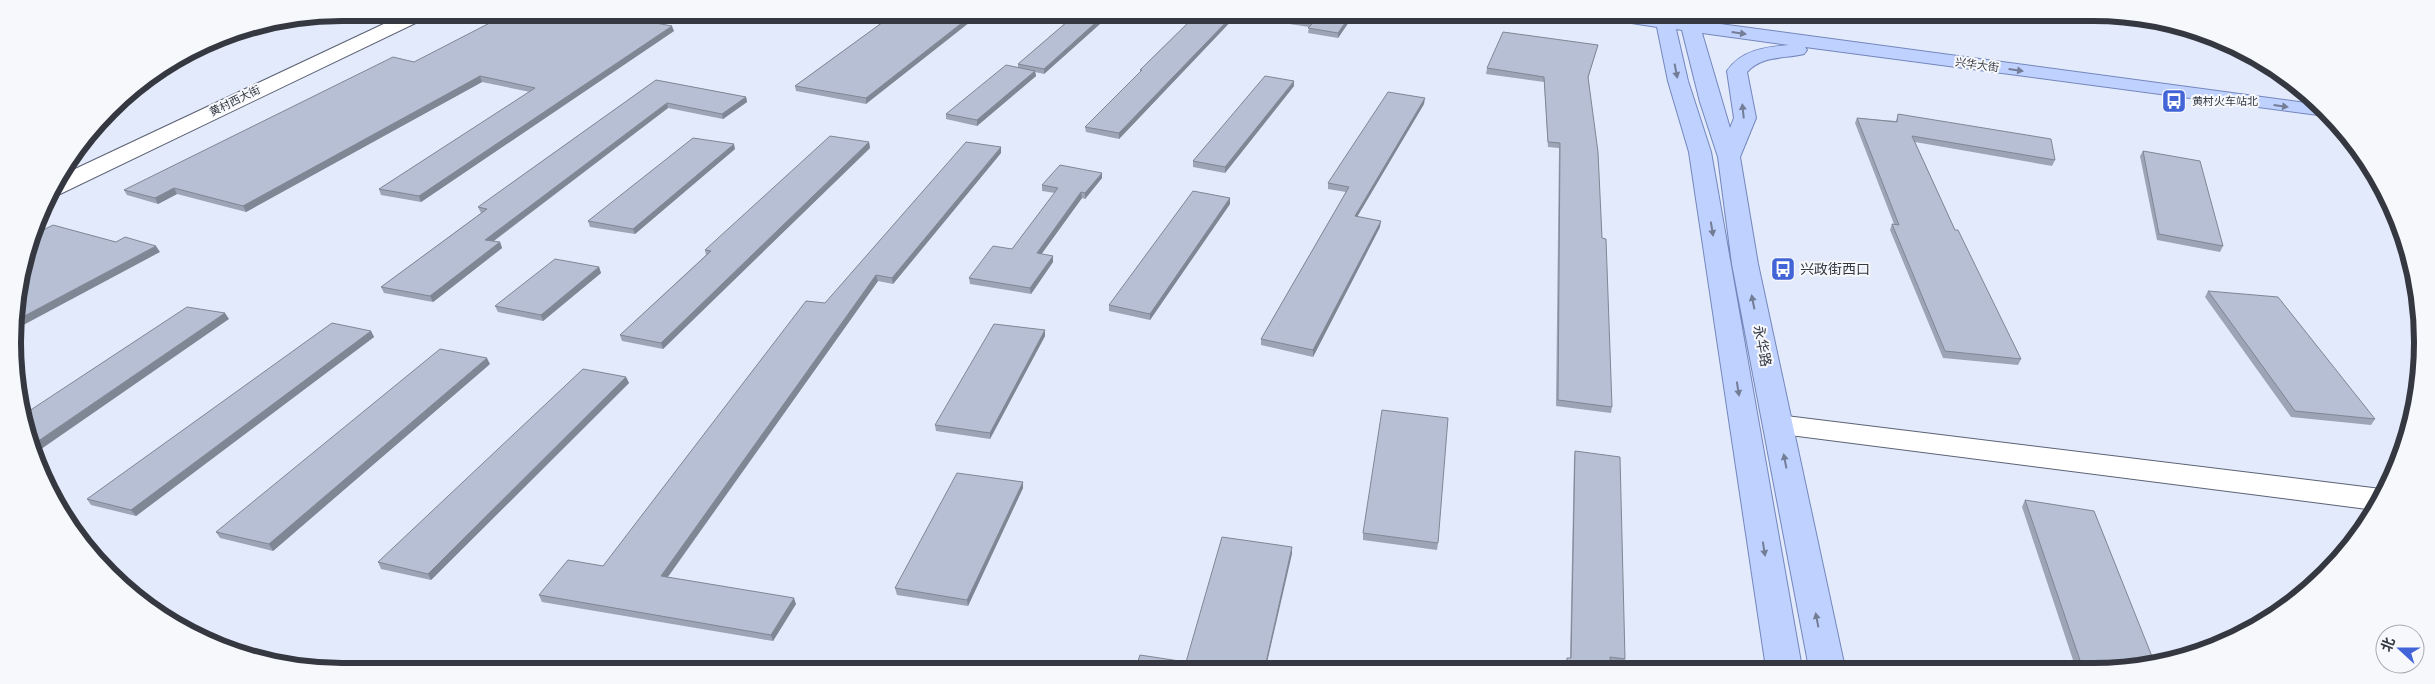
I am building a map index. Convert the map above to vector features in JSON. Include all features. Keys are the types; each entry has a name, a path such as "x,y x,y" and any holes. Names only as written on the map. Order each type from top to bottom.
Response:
{"main road":[{"name":"兴华大街","path":"1678,21 1898,55 2314,110"},
{"name":"永华路","path":"1678,21 1710,102 1729,157 1745,264 1826,663"},
{"path":"1678,21 1678,80 1700,152 1783,663"},
{"name":"兴华大街","path":"1774,21 2288,88"},
{"path":"1729,157 1745,118 1737,71 1744,62 1757,56 1803,50 1852,50 1898,55"}],"street":[{"name":"黄村西大街","path":"74,165 380,21"},
{"name":"黄村西大街","path":"63,184 404,21"},
{"path":"1778,425 2373,499"}],"building":[{"path":"493,21 645,21 672,26 419,196 379,189 535,88 480,76 243,206 174,188 155,198 124,190 393,57 414,62"},
{"path":"884,21 964,21 866,98 795,86"},
{"path":"1068,21 1097,21 1044,69 1018,64"},
{"path":"1190,21 1227,21 1119,133 1085,127 1142,70 1140,70"},
{"path":"1300,21 1346,21 1338,33 1308,28 1313,23"},
{"path":"1503,32 1598,45 1588,77 1598,152 1602,238 1606,239 1612,407 1558,400 1560,143 1548,142 1544,77 1487,68"},
{"path":"1006,65 1035,71 977,120 946,114"},
{"path":"1265,76 1294,81 1225,167 1193,161"},
{"path":"656,80 746,97 722,114 667,103 485,240 500,242 430,296 381,287 487,209 478,207"},
{"path":"1388,92 1425,98 1355,216 1381,221 1313,350 1261,339 1349,187 1328,183"},
{"path":"1898,114 2051,139 2055,160 1912,136 1955,230 1958,230 2021,359 1945,351 1892,224 1899,225 1857,118 1897,122"},
{"path":"830,136 869,142 661,343 620,335 711,251 705,250"},
{"path":"693,138 734,144 633,229 588,221"},
{"path":"966,142 1001,147 892,278 876,275 661,576 794,598 771,635 539,595 568,560 603,566 806,301 825,303"},
{"path":"2143,151 2200,161 2223,246 2159,234"},
{"path":"1060,165 1102,173 1085,193 1081,192 1037,253 1053,256 1030,288 969,278 993,246 1012,249 1058,188 1042,185"},
{"path":"1193,191 1230,198 1150,314 1109,305"},
{"path":"53,225 116,242 125,237 156,246 22,317 27,279 41,231"},
{"path":"555,259 599,267 541,315 495,306"},
{"path":"2208,291 2278,297 2375,419 2295,411"},
{"path":"187,307 225,313 37,442 29,411"},
{"path":"332,323 371,331 131,510 87,499"},
{"path":"994,324 1045,330 990,433 935,425"},
{"path":"440,349 487,358 269,544 216,532"},
{"path":"583,369 626,377 428,574 378,562"},
{"path":"1382,410 1448,418 1438,543 1363,533"},
{"path":"1575,451 1620,457 1625,659 1610,657 1611,663 1567,663 1567,658 1571,658"},
{"path":"957,473 1023,482 967,600 895,588"},
{"path":"2025,500 2094,511 2152,658 2114,662 2081,663"},
{"path":"1222,537 1292,547 1266,663 1137,663 1140,655 1186,662"}],"place":[{"name":"黄村火车站北","path":"2174,101"},
{"name":"兴政街西口","path":"1783,269"}]}
